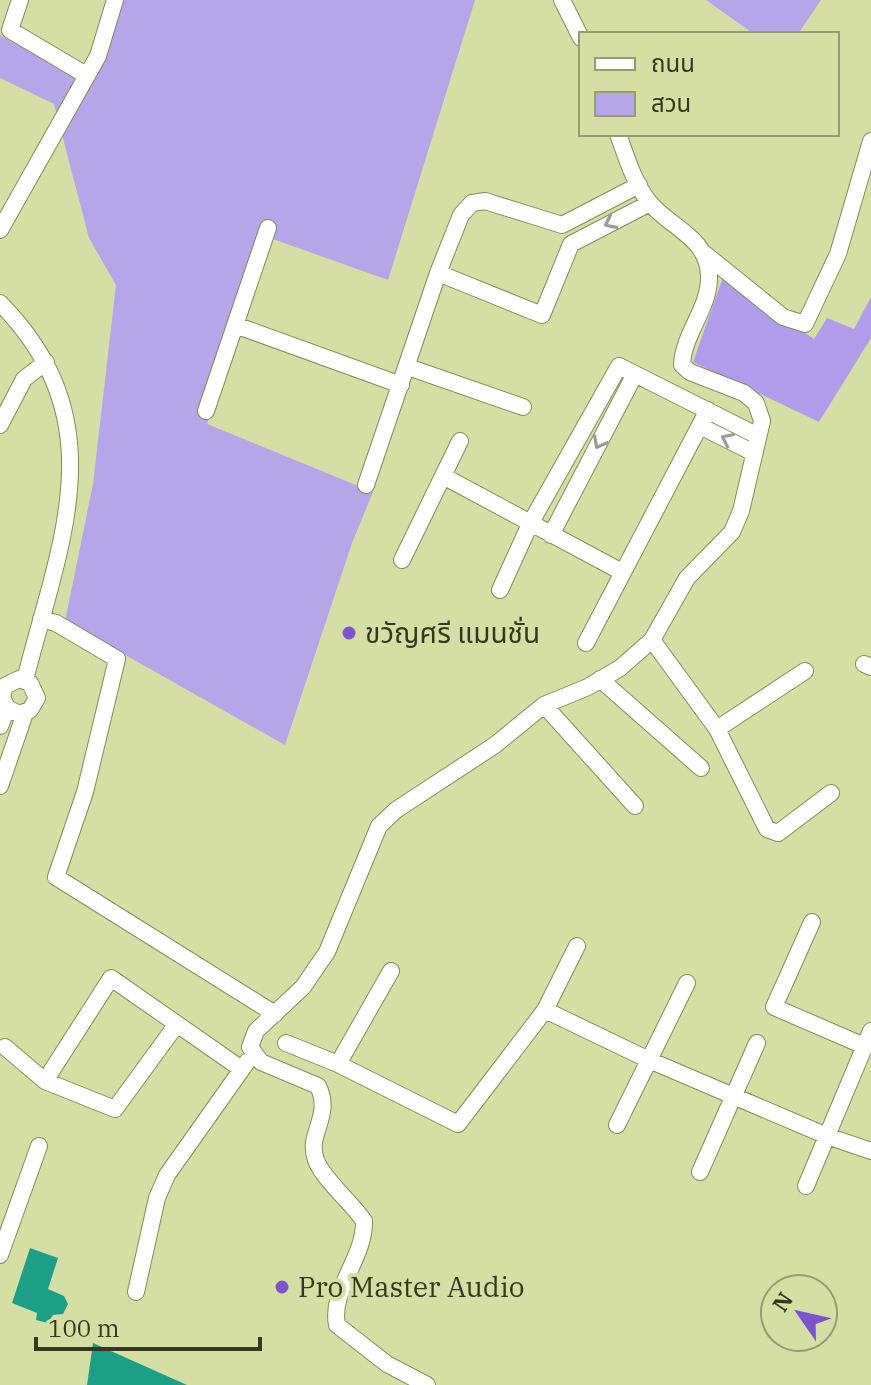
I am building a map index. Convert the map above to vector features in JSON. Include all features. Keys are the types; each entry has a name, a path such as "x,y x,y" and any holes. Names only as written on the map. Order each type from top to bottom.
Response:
{"street":[{"path":"20,0 10,30 86,75"},
{"path":"0,230 98,56 115,0"},
{"path":"562,0 579,34"},
{"path":"619,136 650,203 693,238 705,254 783,317 805,324 838,254 871,141"},
{"path":"366,485 438,273 461,215 472,203 485,201 562,225 639,185"},
{"path":"438,273 542,315 571,244 650,203"},
{"path":"206,411 268,228"},
{"path":"254,1056 251,1040 303,987 327,952 379,826 396,810 495,745 544,705 600,679 652,640 687,578 732,532 741,511 762,421 756,403 744,393 690,372 682,365 683,354 707,296 709,275 705,254"},
{"path":"0,303 46,362 65,412 71,482 67,517 25,680"},
{"path":"235,325 401,385"},
{"path":"0,425 24,379 46,362"},
{"path":"500,590 530,524 619,366 758,436"},
{"path":"408,367 523,407"},
{"path":"551,535 635,374"},
{"path":"586,643 708,410"},
{"path":"700,426 754,453"},
{"path":"402,560 460,441"},
{"path":"443,476 622,572"},
{"path":"41,619 56,623 117,659 85,792 56,877 275,1014"},
{"path":"652,640 717,729 767,829 774,834 831,793"},
{"path":"717,729 805,671"},
{"path":"600,679 701,768"},
{"path":"0,726 3,697 10,682 25,680 34,686 37,698 25,713 0,786"},
{"path":"3,697 25,713"},
{"path":"544,705 635,806"},
{"path":"806,1186 866,1038 774,1007 812,922"},
{"path":"286,1043 338,1064 458,1124 545,1010 577,946"},
{"path":"338,1064 391,971"},
{"path":"45,1081 111,978 240,1068"},
{"path":"617,1125 687,983"},
{"path":"545,1010 649,1060 827,1136 871,1151"},
{"path":"5,1047 45,1081 115,1109 177,1024"},
{"path":"700,1172 757,1043"},
{"path":"136,1292 157,1198 167,1175 240,1068 254,1056"},
{"path":"254,1056 318,1086 326,1106 314,1147 316,1162 364,1221 361,1247 334,1310 337,1325 387,1364 427,1385"},
{"path":"0,1255 39,1146"}],"green space":[{"path":"121,0 475,0 388,280 270,238 207,424 373,492 352,543 285,745 65,621 93,484 116,285 89,238 54,104 0,78 0,35 90,85"},
{"path":"706,0 821,0 799,32 751,32"}],"shaded area":[{"path":"723,277 814,339 827,318 854,329 871,297 871,338 819,422 693,362"}],"water":[{"path":"30,1248 58,1258 48,1289 64,1296 68,1304 63,1314 53,1315 48,1323 36,1320 37,1313 12,1303"},
{"path":"93,1343 187,1385 87,1385"}],"place":[{"name":"ขวัญศรี แมนชั่น","path":"349,633"},
{"name":"Pro Master Audio","path":"282,1287"}]}
